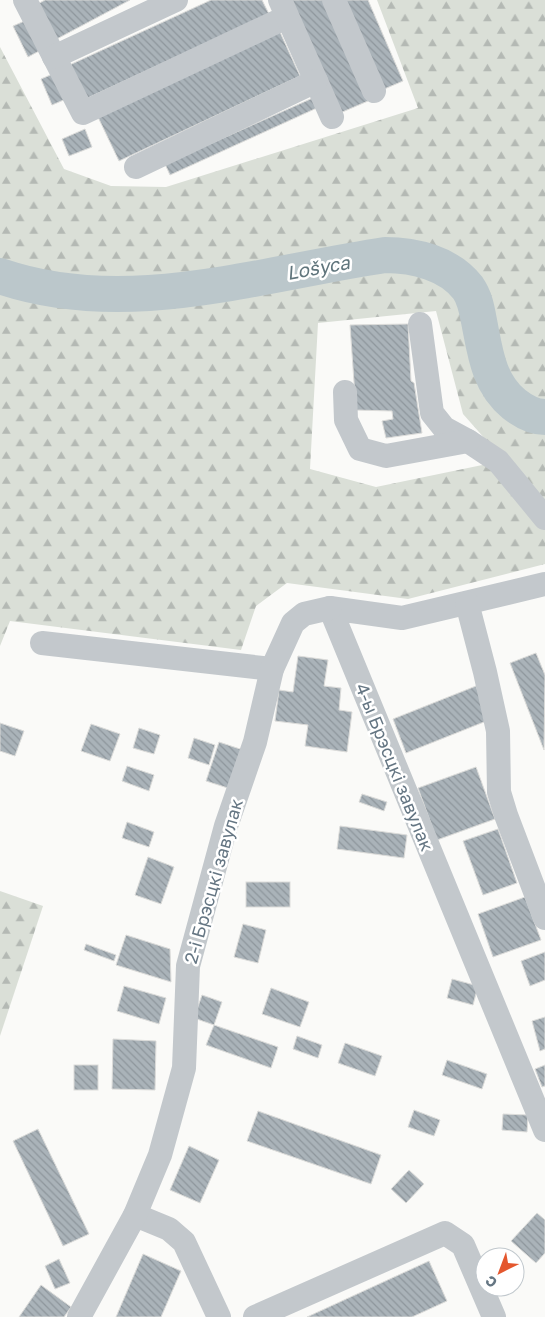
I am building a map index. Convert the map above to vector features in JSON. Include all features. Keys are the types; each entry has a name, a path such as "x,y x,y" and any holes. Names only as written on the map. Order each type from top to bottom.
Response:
{"street":[{"path":"25,0 83,112 283,9 332,117"},
{"path":"54,57 176,0"},
{"path":"334,0 374,91"},
{"path":"136,167 316,81"},
{"path":"420,324 432,413 444,428 498,461 545,518"},
{"path":"345,392 346,420 360,449 386,456 468,441"},
{"path":"330,608 402,618 545,584"},
{"path":"467,603 498,731 499,792 545,918"},
{"name":"2-і Брэсцкі завулак","path":"79,1317 135,1215 160,1155 184,1068 188,966 226,826 255,742 272,669 293,623 304,614 330,608"},
{"name":"4-ы Брэсцкі завулак","path":"330,608 545,1130"},
{"path":"42,643 272,669"},
{"path":"135,1215 168,1229 184,1242 219,1317"},
{"path":"255,1317 445,1233 463,1245 494,1317"}],"green space":[{"path":"377,0 545,0 545,564 408,599 287,583 256,606 241,650 10,621 0,646 0,47 64,169 111,186 166,187 418,108","holes":["436,311 463,414 494,449 492,463 376,487 310,469 318,323"]},
{"path":"0,891 43,906 0,1036"}],"building":[{"path":"45,0 130,0 53,41 34,6"},
{"path":"211,0 262,0 269,14 79,102 63,68"},
{"path":"290,0 324,0 368,101 340,113"},
{"path":"343,0 368,0 403,81 382,90"},
{"path":"27,20 41,50 28,57 13,26"},
{"path":"279,30 300,76 119,161 97,115"},
{"path":"55,73 66,99 52,105 41,79"},
{"path":"315,97 319,107 170,175 165,164"},
{"path":"85,129 92,147 69,156 62,139"},
{"path":"408,324 411,381 414,383 422,433 386,438 382,421 393,419 392,411 356,410 350,325"},
{"path":"536,653 545,675 544,750 510,663"},
{"path":"298,656 328,660 324,686 341,688 339,710 352,712 347,752 305,746 308,725 275,721 279,690 293,692"},
{"path":"476,686 489,720 406,753 393,719"},
{"path":"0,723 24,731 15,756 0,751"},
{"path":"91,724 120,734 110,761 81,751"},
{"path":"139,728 160,735 154,754 133,748"},
{"path":"194,738 215,745 209,765 188,758"},
{"path":"219,742 243,750 231,789 206,781"},
{"path":"127,766 154,775 149,791 122,781"},
{"path":"476,767 495,819 437,840 418,788"},
{"path":"362,794 387,802 384,811 359,802"},
{"path":"127,822 154,832 149,847 122,838"},
{"path":"340,826 407,835 404,858 337,849"},
{"path":"498,829 517,883 483,895 463,841"},
{"path":"148,857 174,867 161,904 135,895"},
{"path":"246,882 290,882 290,907 246,907"},
{"path":"525,897 541,940 493,957 478,914"},
{"path":"243,924 266,930 258,963 234,957"},
{"path":"126,935 170,949 171,982 116,965"},
{"path":"86,944 116,955 114,961 84,950"},
{"path":"545,952 545,980 530,986 521,961"},
{"path":"452,979 478,986 473,1005 447,998"},
{"path":"124,986 166,998 159,1024 117,1011"},
{"path":"271,988 309,1002 300,1027 262,1014"},
{"path":"202,995 222,1002 214,1025 194,1018"},
{"path":"545,1017 545,1049 540,1051 532,1021"},
{"path":"214,1025 278,1047 271,1068 206,1045"},
{"path":"297,1036 322,1045 318,1058 293,1049"},
{"path":"113,1039 156,1041 155,1090 112,1089"},
{"path":"345,1043 382,1056 375,1076 338,1063"},
{"path":"447,1060 487,1074 482,1089 442,1075"},
{"path":"74,1065 98,1065 98,1090 74,1090"},
{"path":"545,1065 545,1086 542,1087 535,1069"},
{"path":"414,1110 440,1120 434,1136 408,1127"},
{"path":"258,1111 381,1155 371,1184 247,1141"},
{"path":"503,1114 528,1115 527,1132 502,1130"},
{"path":"38,1129 89,1234 63,1246 13,1141"},
{"path":"189,1146 219,1160 200,1203 170,1190"},
{"path":"409,1170 424,1184 406,1203 391,1189"},
{"path":"537,1213 545,1220 545,1253 536,1263 525,1253 525,1247 518,1247 511,1241"},
{"path":"143,1254 181,1271 161,1317 116,1317"},
{"path":"59,1259 70,1283 55,1289 45,1266"},
{"path":"429,1261 447,1301 412,1317 307,1317"},
{"path":"41,1285 71,1307 64,1317 19,1317"}],"waterway":[{"name":"Lošyca","path":"0,276 47,288 95,294 144,293 192,289 385,255 419,259 451,272 468,288 475,304 489,366 498,386 505,396 521,409 532,415 545,417"}]}
